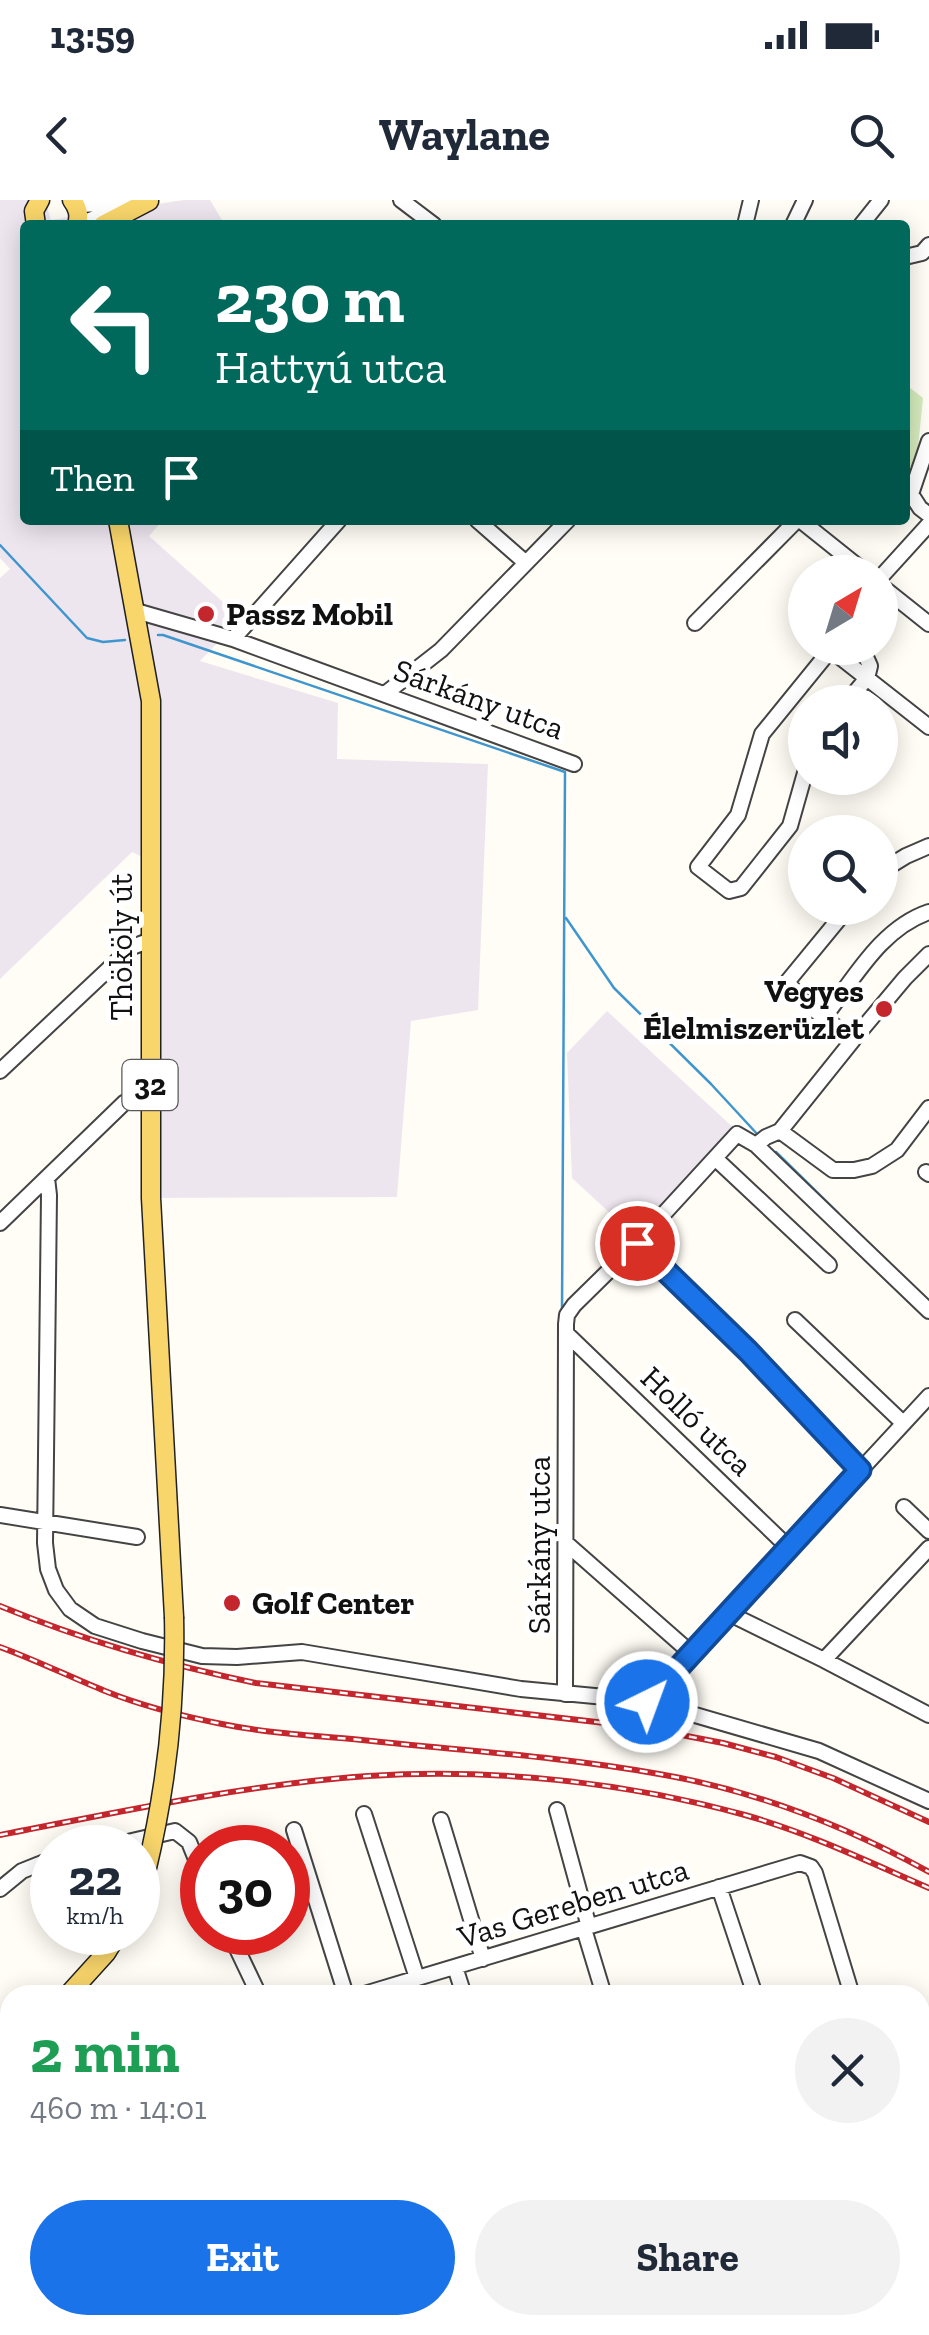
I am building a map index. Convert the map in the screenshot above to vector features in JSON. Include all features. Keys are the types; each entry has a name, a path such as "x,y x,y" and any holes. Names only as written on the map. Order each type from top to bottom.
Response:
{"main road":[{"path":"113,220 151,201"},
{"name":"Thököly út","path":"119,525 151,701 153,748 151,1198 174,1617 173,1705 156,1825"},
{"path":"77,1985 104,1955"}],"street":[{"path":"72,200 83,205 139,200"},
{"path":"401,200 424,220"},
{"path":"865,220 881,200"},
{"path":"88,220 151,201"},
{"path":"898,560 928,525 911,494 929,441"},
{"path":"233,640 336,525"},
{"path":"483,525 526,563"},
{"path":"386,694 441,650 563,525"},
{"path":"695,623 793,525"},
{"path":"804,525 843,555"},
{"path":"898,597 929,624"},
{"name":"Sárkány utca","path":"136,611 233,640 574,764"},
{"path":"802,685 818,665"},
{"path":"851,665 929,726"},
{"path":"861,685 870,665"},
{"path":"788,702 762,734 738,815 698,867 729,891 741,888 790,826 799,795"},
{"path":"898,861 929,846"},
{"path":"825,1016 879,946 900,926 929,912"},
{"path":"834,925 788,981 802,1000 852,1040"},
{"path":"0,1071 132,947 151,940"},
{"path":"756,1145 780,1131 852,1040 929,954"},
{"path":"916,967 929,978"},
{"path":"0,1223 124,1104 150,1087"},
{"path":"780,1131 833,1170 854,1170 872,1166 897,1150 929,1108"},
{"path":"568,1336 568,1315 574,1305 737,1134 756,1145 929,1311"},
{"path":"716,1159 829,1265"},
{"path":"47,1178 50,1195 45,1543 48,1569 56,1590 70,1608 95,1626 202,1656 236,1658 302,1652 565,1694 647,1702 820,1751 929,1800"},
{"path":"637,1243 748,1351 860,1470"},
{"path":"794,1320 903,1423"},
{"name":"Sárkány utca","path":"565,1694 568,1336"},
{"name":"Holló utca","path":"568,1336 788,1547"},
{"path":"647,1702 929,1396"},
{"path":"904,1507 929,1532"},
{"path":"0,1515 137,1537"},
{"path":"566,1542 691,1653"},
{"path":"824,1660 929,1548"},
{"path":"728,1613 929,1715"},
{"path":"557,1810 601,1985"},
{"path":"364,1814 417,1978"},
{"path":"442,1820 483,1958"},
{"name":"Vas Gereben utca","path":"394,1985 800,1863 815,1873 849,1985"},
{"path":"0,1889 30,1868"},
{"path":"310,1881 343,1985"},
{"path":"719,1887 753,1985"},
{"path":"241,1955 254,1985"},
{"path":"456,1968 461,1985"}],"shaded area":[{"path":"0,200 45,200 51,220 20,220 20,525 159,525 149,536 241,618 200,661 338,703 337,759 488,764 478,1010 411,1021 397,1197 151,1198 151,861 132,852 0,979 0,578 10,569 0,558"},
{"path":"184,200 210,200 222,220 51,220"},
{"path":"607,1011 737,1131 638,1239 572,1178 567,1053"}],"green space":[{"path":"910,388 923,398 916,467 910,467"}],"waterway":[{"path":"0,545 87,638 103,642 125,640"},
{"path":"158,635 565,772 562,1311"},
{"path":"566,918 614,988 759,1136"},
{"path":"776,1152 838,1213"}],"railway":[{"path":"0,1606 126,1650 256,1683 640,1727 723,1743 833,1778 929,1822"},
{"path":"0,1647 133,1701 222,1724 552,1759 694,1781 798,1812 929,1872"},
{"path":"0,1835 276,1785 415,1774 511,1776 606,1786 745,1815 816,1839 929,1888"}],"place":[{"name":"Passz Mobil","path":"206,614"},
{"name":"Vegyes Élelmiszerüzlet","path":"884,1009"},
{"name":"Golf Center","path":"232,1603"}],"route":[{"path":"637,1243 748,1351 860,1470 647,1702"}]}
